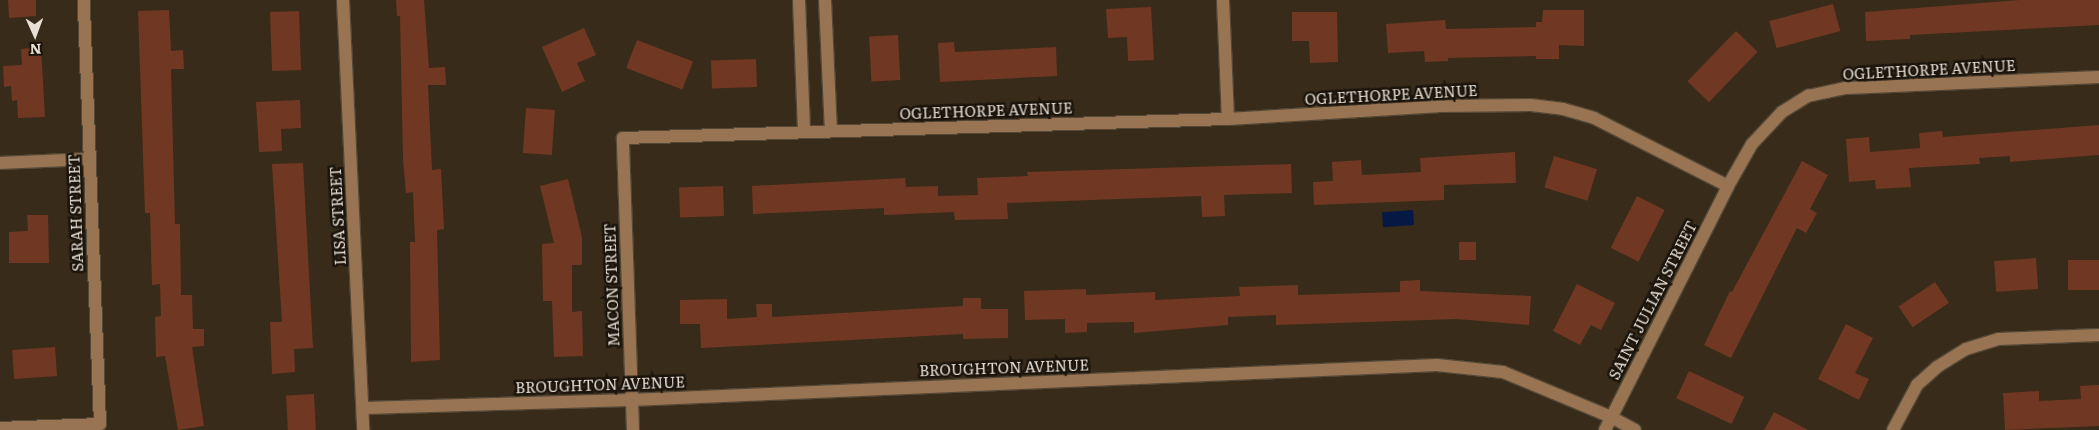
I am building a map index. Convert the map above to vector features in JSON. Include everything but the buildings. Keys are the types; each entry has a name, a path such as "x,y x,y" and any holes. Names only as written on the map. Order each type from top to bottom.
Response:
{"street":[{"name":"SARAH STREET","path":"0,428 100,424 84,0"},
{"name":"LISA STREET","path":"343,0 363,430"},
{"path":"799,0 804,131"},
{"path":"824,0 831,131"},
{"path":"1223,0 1228,119"},
{"name":"OGLETHORPE AVENUE","path":"623,138 1228,119 1438,106 1531,105 1563,108 1621,130 1728,186 1752,144 1782,112 1808,96 1848,88 2099,78"},
{"name":"MACON STREET","path":"623,138 633,430"},
{"path":"0,163 89,159"},
{"name":"SAINT JULIAN STREET","path":"1605,430 1728,186"},
{"path":"1893,430 1917,385 1937,368 1966,349 1999,339 2099,335"},
{"name":"BROUGHTON AVENUE","path":"363,408 631,400 1438,365 1503,372 1611,417 1635,430"}],"water":[{"path":"1413,210 1414,225 1383,227 1382,212"}]}
